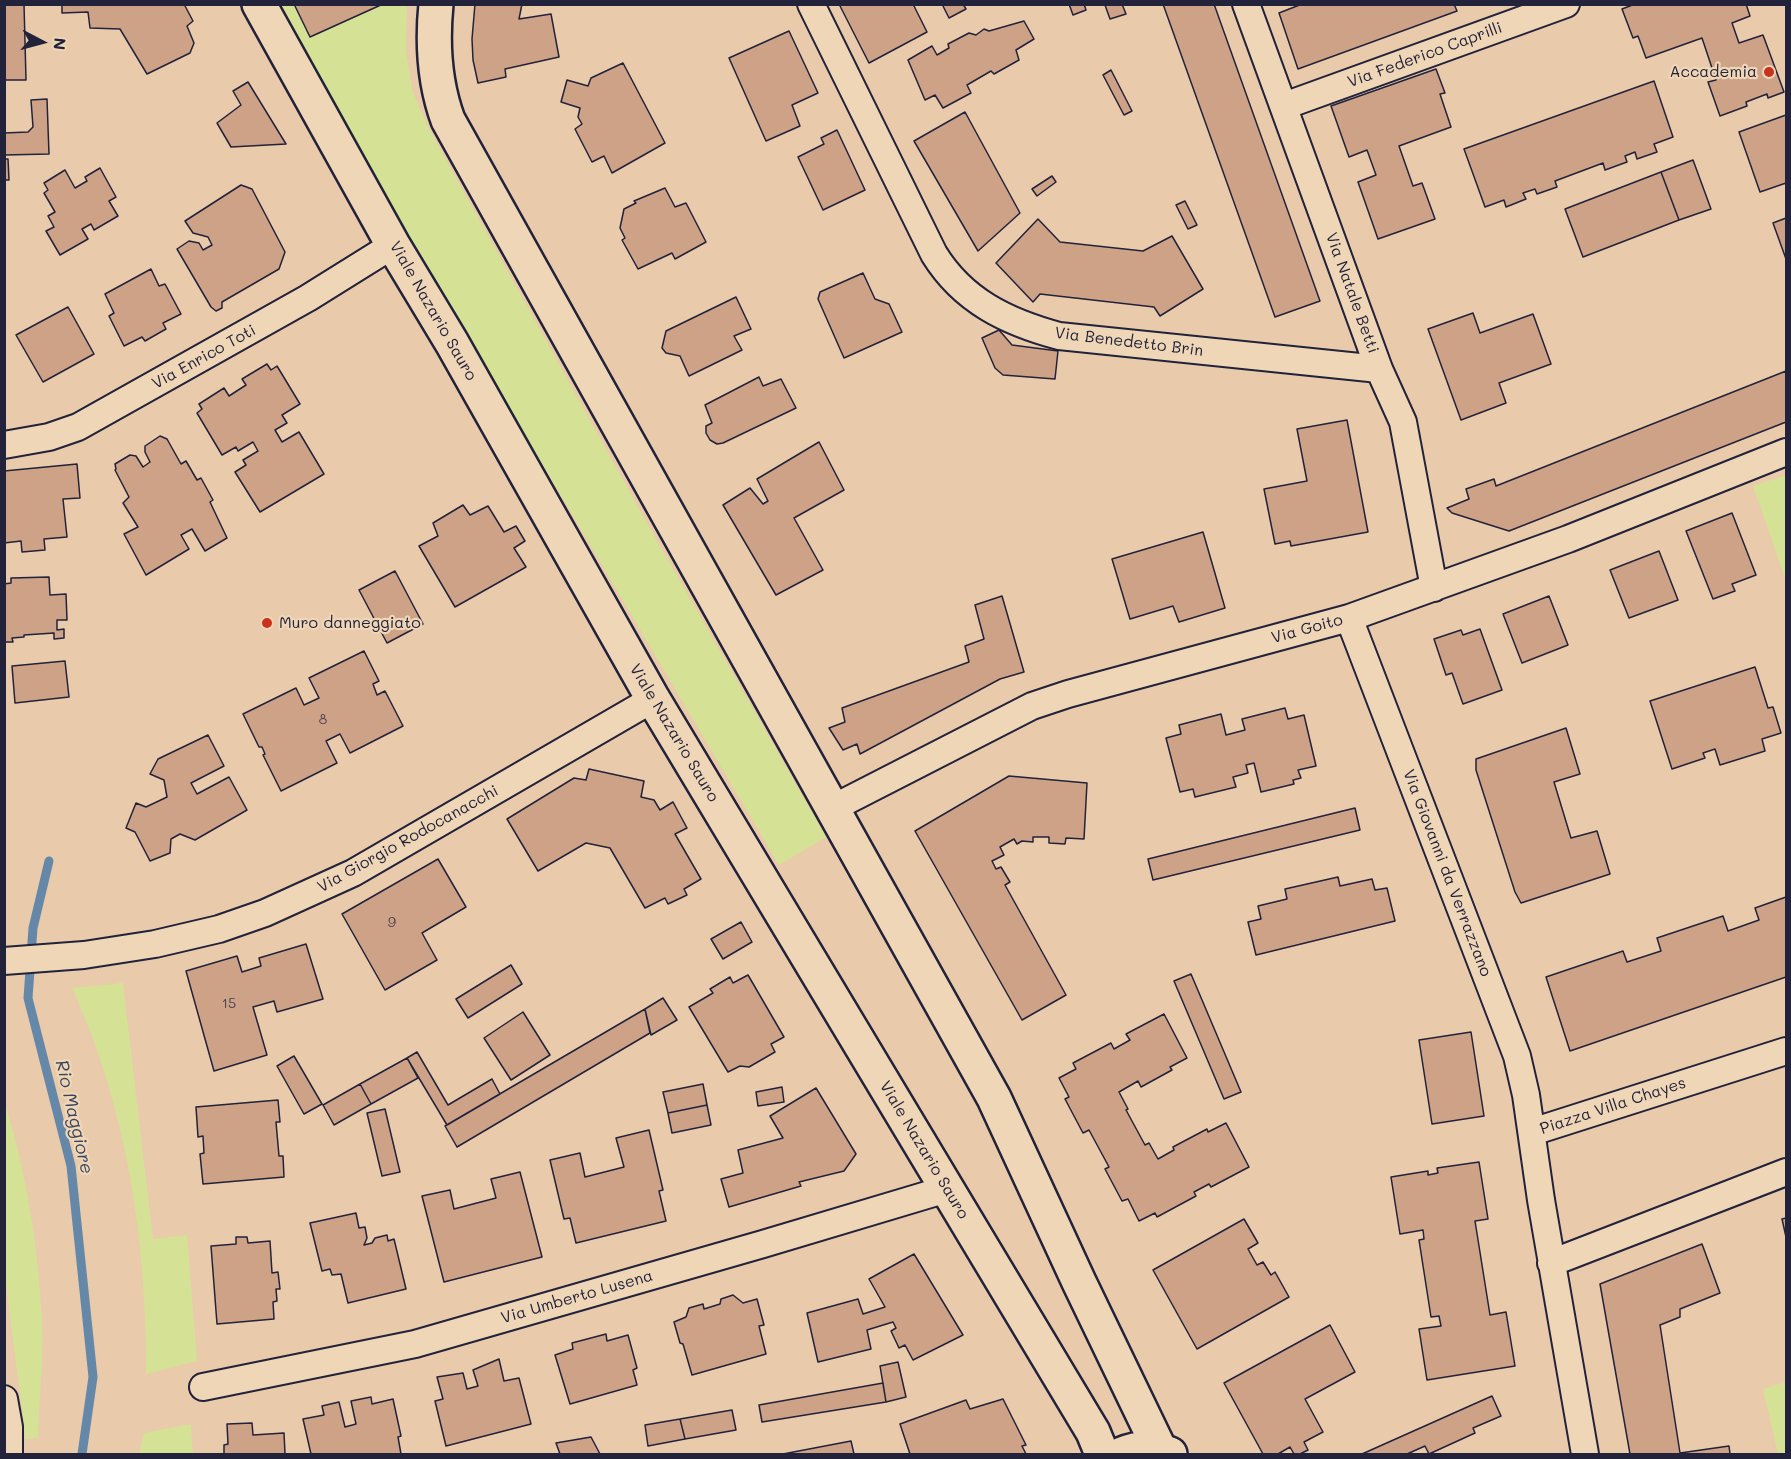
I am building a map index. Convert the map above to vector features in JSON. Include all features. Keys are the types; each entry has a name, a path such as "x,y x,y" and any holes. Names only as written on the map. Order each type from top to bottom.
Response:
{"main road":[{"name":"Viale Nazario Sauro","path":"259,4 393,245 452,343 653,699 1093,1432 1102,1455"},
{"path":"436,4 435,72 440,99 448,120 994,1098 1079,1282 1165,1452"},
{"path":"1122,1455 1138,1449 1165,1452"}],"street":[{"name":"Via Benedetto Brin","path":"811,4 934,254 952,279 980,304 1028,328 1059,336 1379,369"},
{"name":"Via Natale Betti","path":"1246,4 1379,369 1403,422 1434,588"},
{"name":"Via Federico Caprilli","path":"1284,106 1566,4"},
{"name":"Via Enrico Toti","path":"4,445 49,438 78,427 308,298 393,245"},
{"name":"Via Goito","path":"831,809 1032,706 1349,618 1568,539 1786,452"},
{"name":"Via Giovanni da Verrazzano","path":"1349,618 1504,1021 1516,1056 1532,1132"},
{"name":"Via Giorgio Rodocanacchi","path":"4,961 72,957 155,944 219,929 265,913 353,873 653,699"},
{"name":"Piazza Villa Chayes","path":"1551,1263 1532,1132 1786,1051"},
{"path":"1585,1455 1551,1263 1786,1172"},
{"name":"Via Umberto Lusena","path":"203,1387 415,1344 947,1189"},
{"path":"4,1399 9,1427 9,1455"}],"green space":[{"path":"280,5 294,5 310,37 383,5 407,5 406,50 412,90 429,129 644,518 826,837 779,865 298,50"},
{"path":"1786,475 1786,581 1753,486"},
{"path":"123,983 153,1239 187,1235 197,1361 146,1374 143,1275 130,1177 107,1081 72,988"},
{"path":"5,1104 20,1157 38,1265 42,1364 38,1438 25,1439 7,1288 3,1226"},
{"path":"1786,1382 1786,1454 1778,1454 1763,1389"},
{"path":"191,1424 193,1454 139,1454 144,1433"}],"building":[{"path":"4,4 24,4 26,80 4,80"},
{"path":"62,4 184,4 193,21 187,26 194,43 190,53 147,74 120,29 90,28 88,12 62,13"},
{"path":"294,4 383,4 310,37"},
{"path":"475,4 522,4 519,19 551,14 559,57 505,69 506,77 478,83 473,60 472,39"},
{"path":"839,4 913,4 927,32 869,63"},
{"path":"942,4 963,4 966,9 949,18"},
{"path":"1069,4 1084,4 1086,10 1073,15"},
{"path":"1122,4 1126,14 1110,19 1105,5"},
{"path":"1163,4 1214,4 1320,301 1275,317"},
{"path":"1302,4 1454,4 1457,11 1298,69 1279,13"},
{"path":"1635,4 1746,4 1750,16 1732,23 1739,43 1763,35 1784,92 1768,98 1767,94 1746,102 1747,106 1720,116 1708,82 1716,80 1702,38 1646,58 1638,36 1633,38 1622,9"},
{"path":"1024,21 1034,39 1016,50 1019,60 994,74 991,71 967,85 971,93 943,108 935,95 925,100 908,60 932,46 937,55 949,48 948,44 969,33 976,35 984,29 989,31"},
{"path":"789,31 818,93 792,105 800,126 766,141 729,58"},
{"path":"623,63 665,143 612,173 604,156 592,162 575,129 582,124 578,117 580,108 561,102 567,80 588,86 591,78"},
{"path":"1436,69 1445,93 1440,94 1451,127 1399,146 1413,186 1422,183 1435,219 1378,239 1358,182 1376,175 1367,150 1349,157 1331,106"},
{"path":"1111,70 1132,111 1124,115 1103,75"},
{"path":"1654,81 1673,137 1654,144 1657,152 1637,159 1635,152 1625,156 1627,162 1605,170 1603,163 1555,181 1557,187 1537,194 1535,189 1523,193 1526,199 1506,207 1504,200 1485,207 1464,149"},
{"path":"248,82 286,144 231,147 217,123 241,105 233,91"},
{"path":"47,99 49,154 4,155 4,133 28,132 33,127 31,100"},
{"path":"965,112 1020,213 978,251 914,141"},
{"path":"1786,115 1786,183 1760,192 1739,132"},
{"path":"837,130 865,190 823,210 798,157 824,144 821,138"},
{"path":"4,159 8,159 9,180 4,180"},
{"path":"1693,160 1711,209 1679,220 1661,172"},
{"path":"100,168 116,197 109,201 118,216 94,230 91,224 82,229 88,239 60,255 46,231 54,227 48,216 55,212 44,193 48,190 44,183 65,170 75,188 87,181 85,177"},
{"path":"1661,172 1679,220 1583,257 1565,209"},
{"path":"1052,176 1056,182 1037,196 1032,189"},
{"path":"241,185 252,189 285,252 279,269 222,302 222,308 216,311 211,307 177,249 189,241 199,243 203,250 212,245 208,237 193,233 185,221"},
{"path":"665,188 675,207 686,203 706,242 675,259 672,253 638,269 622,240 625,238 620,228 624,209 636,203 634,201"},
{"path":"1185,201 1197,225 1188,229 1176,205"},
{"path":"1786,218 1786,259 1773,223"},
{"path":"1038,219 1060,242 1143,251 1172,236 1203,289 1160,316 1154,307 1040,294 1033,302 996,263"},
{"path":"151,269 159,286 165,284 181,314 163,323 166,329 145,341 142,337 124,346 109,316 114,313 105,294"},
{"path":"863,273 875,299 889,304 902,332 844,358 818,299 820,292"},
{"path":"736,297 751,329 734,336 742,350 689,376 680,356 666,353 662,348 666,331"},
{"path":"68,307 94,354 43,382 16,335"},
{"path":"1473,313 1480,333 1533,314 1551,364 1499,383 1506,403 1461,420 1428,329"},
{"path":"999,330 1012,345 1058,351 1055,379 1003,375 995,368 982,338"},
{"path":"267,364 271,370 277,366 300,404 282,415 287,423 275,430 282,442 299,432 324,474 260,512 235,472 246,465 243,460 258,451 253,442 238,451 236,447 222,455 197,413 202,409 199,404 224,388 229,396 246,385 242,379"},
{"path":"1786,371 1786,422 1509,531 1452,513 1447,508 1469,499 1466,489 1494,479 1496,486"},
{"path":"759,377 763,386 781,379 796,408 723,443 717,444 710,440 706,433 706,426 712,423 705,405"},
{"path":"1347,420 1368,532 1291,546 1290,541 1275,544 1264,489 1307,481 1297,429"},
{"path":"160,436 167,439 181,464 186,461 197,480 201,478 213,500 210,502 227,538 205,551 192,529 181,535 189,549 146,575 124,534 138,527 123,503 129,497 115,470 115,464 130,455 136,456 143,467 150,462 145,446"},
{"path":"819,442 844,490 794,518 823,570 776,595 723,505 750,488 763,504 768,501 757,479"},
{"path":"77,464 80,498 63,499 67,537 44,539 45,550 22,552 21,541 4,543 4,471"},
{"path":"463,505 470,515 488,506 504,532 516,526 525,541 514,548 526,567 455,607 419,546 438,536 433,523"},
{"path":"1732,513 1756,575 1732,584 1735,591 1713,599 1686,531"},
{"path":"1203,532 1225,608 1179,622 1173,606 1130,619 1112,559"},
{"path":"1659,551 1678,600 1629,618 1610,570"},
{"path":"395,571 423,624 387,643 359,590"},
{"path":"49,577 50,595 66,594 67,620 57,620 57,630 64,629 64,638 54,639 54,633 24,635 24,637 12,638 13,642 4,642 4,584 11,583 11,578"},
{"path":"1002,596 1024,672 1000,679 860,754 857,744 843,750 829,728 845,722 842,708 969,662 965,646 984,639 975,605"},
{"path":"1549,596 1568,645 1522,663 1503,614"},
{"path":"1480,629 1502,690 1463,704 1452,673 1446,675 1434,639 1461,630 1463,635"},
{"path":"364,651 379,681 373,684 377,695 385,691 403,726 350,753 340,734 326,741 337,763 281,791 263,755 265,754 262,747 259,747 243,714 296,688 304,705 319,698 309,678"},
{"path":"65,661 69,697 15,703 12,666"},
{"path":"1755,667 1768,708 1773,707 1781,733 1762,739 1765,751 1720,765 1715,749 1703,753 1705,758 1672,769 1650,701"},
{"path":"1285,708 1288,719 1304,715 1316,766 1298,770 1301,778 1293,780 1294,784 1261,792 1254,763 1246,765 1248,773 1233,777 1236,787 1195,797 1193,789 1180,792 1166,738 1181,734 1179,725 1221,714 1226,735 1245,730 1242,719"},
{"path":"1566,728 1580,774 1554,782 1571,838 1597,831 1610,874 1521,903 1515,892 1476,770 1476,759"},
{"path":"208,735 224,766 191,783 197,794 229,777 247,810 195,840 180,834 171,839 170,853 150,861 135,832 126,828 136,803 146,807 167,797 164,780 150,774 158,759"},
{"path":"589,769 644,781 641,797 654,800 660,810 673,802 687,828 675,834 701,879 684,889 687,895 668,904 665,898 645,908 610,848 586,843 538,871 507,819 574,778 586,780"},
{"path":"1009,776 1087,783 1084,839 1066,838 1065,844 1049,843 1049,837 1033,837 1033,842 1022,841 1017,844 1014,839 1000,847 1004,855 992,861 996,869 1001,867 1010,882 1005,885 1066,995 1022,1020 915,831"},
{"path":"1355,808 1360,830 1153,880 1148,859"},
{"path":"438,859 466,907 422,933 437,960 385,990 342,914"},
{"path":"1338,877 1340,886 1372,879 1375,890 1387,888 1395,921 1256,955 1248,922 1261,919 1258,906 1287,899 1285,889"},
{"path":"1786,897 1786,977 1570,1051 1546,977 1623,951 1627,962 1661,951 1657,938 1723,916 1728,931 1759,920 1755,908"},
{"path":"741,922 752,942 723,959 711,939"},
{"path":"306,944 323,999 277,1012 274,1001 253,1007 267,1055 214,1071 186,971 237,956 242,972 261,966 259,958"},
{"path":"511,965 522,984 468,1018 456,999"},
{"path":"1191,974 1241,1092 1224,1099 1174,981"},
{"path":"748,975 784,1037 771,1044 775,1052 749,1067 740,1066 728,1072 689,1007 713,993 710,989 730,977 733,983"},
{"path":"663,998 677,1020 651,1035 645,1009"},
{"path":"645,1009 650,1033 457,1147 445,1126"},
{"path":"523,1012 550,1055 511,1080 484,1038"},
{"path":"1164,1014 1187,1058 1170,1067 1172,1070 1141,1087 1138,1081 1119,1092 1145,1145 1149,1143 1158,1159 1174,1150 1173,1147 1207,1129 1208,1132 1226,1123 1249,1167 1211,1187 1209,1184 1194,1192 1196,1196 1157,1217 1155,1213 1139,1221 1128,1199 1122,1201 1105,1169 1109,1167 1089,1130 1083,1133 1065,1099 1069,1097 1059,1078 1076,1069 1073,1063 1111,1043 1114,1049 1130,1040 1126,1034"},
{"path":"1471,1032 1484,1116 1432,1124 1419,1040"},
{"path":"417,1052 448,1105 492,1079 500,1094 447,1125 407,1058"},
{"path":"294,1056 322,1104 304,1114 277,1066"},
{"path":"407,1058 418,1078 371,1104 360,1084"},
{"path":"360,1084 371,1104 334,1125 323,1105"},
{"path":"703,1084 707,1105 668,1113 663,1092"},
{"path":"782,1087 784,1102 758,1106 756,1092"},
{"path":"816,1088 856,1154 844,1171 799,1182 801,1186 729,1207 721,1179 743,1173 738,1150 783,1138 770,1116"},
{"path":"278,1100 280,1122 276,1122 279,1156 283,1156 284,1177 203,1184 200,1154 204,1153 203,1136 198,1137 196,1107"},
{"path":"707,1105 711,1125 672,1133 668,1113"},
{"path":"385,1109 400,1172 382,1176 367,1113"},
{"path":"649,1130 663,1190 659,1191 666,1221 576,1243 570,1218 564,1219 550,1160 580,1153 585,1177 624,1167 616,1138"},
{"path":"1479,1162 1488,1219 1475,1221 1490,1315 1506,1312 1515,1366 1427,1380 1419,1329 1441,1326 1439,1316 1431,1317 1419,1240 1424,1239 1423,1230 1400,1234 1391,1177 1428,1171 1428,1175 1438,1173 1437,1168"},
{"path":"520,1172 542,1257 444,1282 422,1196 450,1190 454,1209 496,1198 491,1179"},
{"path":"356,1213 359,1228 365,1227 367,1238 364,1245 372,1243 375,1238 387,1235 388,1241 394,1239 406,1289 348,1303 341,1274 332,1275 330,1269 322,1271 310,1223"},
{"path":"1786,1218 1786,1237 1782,1219"},
{"path":"1244,1219 1258,1243 1248,1249 1257,1265 1263,1262 1271,1275 1275,1272 1289,1297 1197,1349 1153,1270"},
{"path":"236,1237 247,1237 248,1243 270,1241 272,1273 278,1272 280,1289 276,1289 277,1301 273,1302 274,1319 217,1324 211,1246 236,1244"},
{"path":"1702,1244 1720,1293 1680,1309 1680,1317 1660,1325 1680,1453 1729,1446 1730,1454 1630,1454 1600,1284"},
{"path":"914,1254 963,1335 913,1360 905,1345 899,1348 891,1331 896,1328 893,1322 867,1330 871,1349 818,1362 807,1313 858,1299 863,1314 885,1307 869,1279"},
{"path":"733,1295 743,1303 757,1299 764,1325 759,1326 766,1354 692,1375 674,1322 686,1317 689,1308 703,1304 704,1309 720,1304 721,1299"},
{"path":"1330,1325 1355,1372 1305,1399 1323,1432 1304,1442 1308,1450 1294,1454 1290,1447 1278,1454 1263,1454 1224,1383"},
{"path":"606,1334 607,1341 628,1335 637,1368 633,1370 637,1385 570,1404 555,1355 573,1349 572,1343"},
{"path":"499,1359 504,1381 519,1378 531,1424 446,1446 435,1401 443,1399 437,1377 463,1373 467,1389 478,1386 473,1370"},
{"path":"898,1362 906,1397 886,1402 880,1366"},
{"path":"883,1383 886,1402 762,1422 759,1405"},
{"path":"1492,1396 1501,1416 1473,1428 1475,1433 1429,1454 1425,1446 1407,1454 1362,1454"},
{"path":"371,1397 372,1404 393,1399 401,1436 398,1437 401,1454 311,1454 303,1419 324,1415 322,1406 339,1402 345,1427 356,1424 351,1401"},
{"path":"1003,1399 1026,1445 1022,1446 1026,1454 910,1454 900,1424 966,1400 970,1409"},
{"path":"732,1410 736,1430 685,1439 680,1419"},
{"path":"680,1419 685,1439 648,1446 645,1425"},
{"path":"252,1423 253,1435 284,1433 285,1454 224,1454 224,1445 228,1444 227,1424"},
{"path":"591,1437 600,1454 560,1454 556,1443"},
{"path":"851,1441 854,1454 783,1454"}],"waterway":[{"name":"Rio Maggiore","path":"49,861 33,928 28,998 71,1166 93,1377 82,1454"}],"place":[{"name":"Accademia","path":"1769,72"},
{"name":"Muro danneggiato","path":"267,623"}]}
